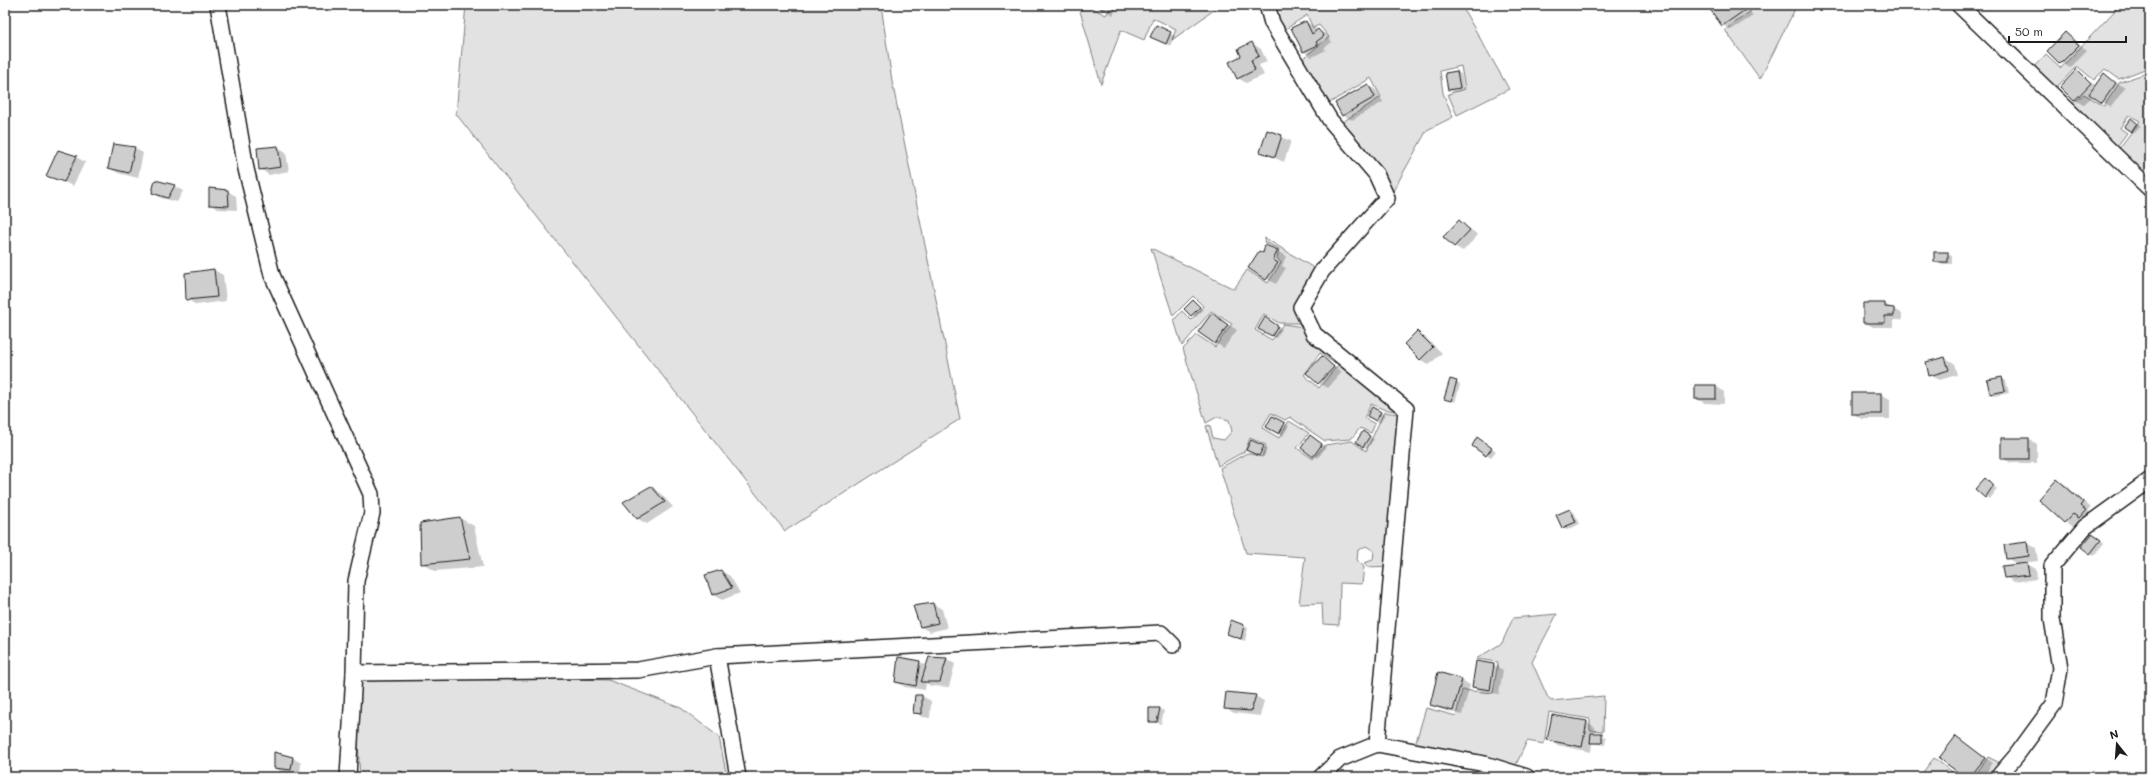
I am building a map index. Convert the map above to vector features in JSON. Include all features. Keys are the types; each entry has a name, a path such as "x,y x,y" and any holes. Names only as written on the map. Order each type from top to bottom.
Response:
{"street":[{"path":"218,5 246,169 272,275 371,494 372,512 356,581 354,673 348,777"},
{"path":"1267,5 1272,23 1330,120 1376,174 1387,198 1322,271 1301,307 1314,334 1406,409 1376,744"},
{"path":"1959,5 2150,189"},
{"path":"1998,777 2016,756 2054,704 2060,668 2052,619 2052,566 2085,527 2150,480"},
{"path":"354,673 638,670 717,656 1160,633 1173,645"},
{"path":"717,656 738,777"},
{"path":"1321,777 1340,759 1376,744 1485,764 1528,777"}],"shaded area":[{"path":"466,5 881,5 892,81 960,419 785,531 456,114"},
{"path":"1086,5 1106,15 1112,5 1221,5 1172,40 1176,29 1153,18 1144,40 1121,30 1101,84 1080,11"},
{"path":"1271,5 1461,5 1509,89 1457,115 1448,94 1465,89 1461,66 1440,71 1443,93 1453,117 1427,130 1392,193 1341,123 1381,97 1371,78 1326,105 1301,60 1329,37 1319,25 1313,28 1307,15 1284,30"},
{"path":"1746,5 1797,5 1760,79 1725,30 1751,11"},
{"path":"2120,5 2150,5 2150,67 2119,79 2105,69 2094,80 2077,66 2053,91 2031,70 2046,54 2061,68"},
{"path":"2150,72 2150,182 2117,151 2140,121 2129,115 2120,128 2127,133 2115,149 2070,106 2084,94 2104,106 2120,82"},
{"path":"1265,238 1317,270 1294,309 1300,323 1279,323 1264,314 1255,330 1272,340 1283,324 1303,327 1341,360 1334,363 1320,353 1304,375 1319,388 1336,367 1344,363 1400,412 1383,409 1371,404 1364,418 1375,424 1371,433 1360,428 1351,439 1325,441 1290,417 1285,420 1271,413 1262,428 1279,438 1289,421 1309,433 1297,448 1313,459 1325,445 1352,441 1366,451 1384,412 1405,415 1393,566 1367,567 1364,563 1373,560 1374,551 1366,546 1358,550 1357,560 1364,567 1362,584 1340,583 1339,625 1323,624 1322,603 1299,604 1305,557 1246,553 1220,468 1247,453 1262,457 1266,445 1250,438 1245,451 1218,466 1206,426 1210,425 1213,438 1224,440 1232,431 1229,420 1217,417 1206,423 1183,349 1197,335 1215,347 1232,324 1211,311 1182,346 1174,320 1182,311 1191,320 1203,306 1193,296 1173,316 1151,248 1234,289 1247,270 1268,283 1281,263 1277,258 1279,249 1264,242"},
{"path":"1557,614 1532,662 1548,698 1551,701 1604,696 1603,731 1590,730 1590,719 1549,712 1544,744 1527,741 1514,769 1415,745 1426,708 1456,716 1462,690 1493,693 1498,662 1476,659 1502,643 1513,618"},
{"path":"354,673 608,680 681,708 719,737 727,777 360,777"},
{"path":"1988,757 2002,764 1991,777 1974,777"},
{"path":"1934,758 1959,777 1919,777"}],"building":[{"path":"1095,5 1107,5 1104,10"},
{"path":"1707,5 1741,5 1745,10 1722,26"},
{"path":"1306,21 1312,34 1318,29 1324,36 1316,42 1318,45 1303,52 1291,28"},
{"path":"1156,25 1171,32 1166,44 1150,37"},
{"path":"2065,32 2079,45 2060,64 2047,51"},
{"path":"1252,42 1259,56 1251,60 1255,70 1237,79 1229,62 1241,56 1238,49"},
{"path":"2077,69 2091,83 2074,101 2060,87"},
{"path":"1457,71 1460,88 1448,90 1445,73"},
{"path":"2104,73 2116,83 2102,103 2089,94"},
{"path":"1368,84 1375,97 1342,116 1335,103"},
{"path":"2131,118 2137,123 2131,132 2124,127"},
{"path":"1267,130 1282,135 1275,157 1260,152"},
{"path":"113,144 135,147 129,173 108,168"},
{"path":"278,146 281,167 259,170 257,148"},
{"path":"58,150 77,156 64,182 46,176"},
{"path":"155,180 175,185 168,198 152,193"},
{"path":"209,188 228,190 229,206 209,205"},
{"path":"1459,220 1470,230 1454,247 1443,237"},
{"path":"1265,245 1278,250 1273,260 1278,263 1266,280 1248,268 1259,251 1263,253"},
{"path":"1934,252 1948,252 1948,262 1934,262"},
{"path":"214,269 217,297 186,300 185,273"},
{"path":"1193,300 1200,307 1191,316 1184,309"},
{"path":"1863,303 1885,303 1885,307 1894,308 1894,316 1885,316 1885,323 1863,323"},
{"path":"1212,313 1228,325 1215,344 1198,332"},
{"path":"1265,317 1278,326 1272,336 1258,329"},
{"path":"1417,331 1433,347 1420,360 1404,344"},
{"path":"1322,356 1334,367 1318,384 1306,373"},
{"path":"1945,357 1949,370 1929,376 1926,362"},
{"path":"2002,377 2005,391 1990,394 1987,380"},
{"path":"1450,379 1457,381 1451,401 1444,399"},
{"path":"1695,385 1716,385 1716,399 1695,399"},
{"path":"1852,393 1881,393 1881,414 1852,414"},
{"path":"1372,407 1381,412 1376,421 1367,416"},
{"path":"1272,416 1285,423 1279,434 1266,427"},
{"path":"1363,431 1370,436 1363,447 1356,442"},
{"path":"1310,435 1322,444 1313,457 1301,448"},
{"path":"1477,437 1492,448 1486,456 1472,446"},
{"path":"2001,438 2029,438 2029,459 2001,459"},
{"path":"1251,440 1264,446 1259,456 1246,450"},
{"path":"1985,478 1993,486 1985,498 1975,489"},
{"path":"2057,479 2083,502 2080,506 2086,510 2079,518 2073,514 2064,523 2039,500"},
{"path":"651,486 665,502 637,519 623,502"},
{"path":"1570,509 1576,522 1562,528 1556,515"},
{"path":"460,517 470,559 421,564 420,523"},
{"path":"2092,534 2101,540 2090,554 2081,547"},
{"path":"2027,542 2029,556 2006,559 2004,545"},
{"path":"2027,563 2029,575 2004,578 2002,566"},
{"path":"721,570 732,588 712,595 705,575"},
{"path":"933,603 938,623 920,627 913,606"},
{"path":"1231,620 1244,625 1241,639 1227,634"},
{"path":"898,657 920,661 916,686 895,682"},
{"path":"929,657 947,658 940,682 921,682"},
{"path":"1476,661 1494,664 1490,690 1472,687"},
{"path":"1438,672 1462,679 1453,711 1430,705"},
{"path":"1226,692 1256,695 1251,711 1224,709"},
{"path":"915,695 922,695 922,714 913,713"},
{"path":"1149,708 1160,708 1157,722 1149,722"},
{"path":"1552,715 1587,721 1582,747 1547,740"},
{"path":"1591,733 1602,733 1602,743 1590,743"},
{"path":"1956,736 1985,758 1970,777 1964,777 1939,758"},
{"path":"274,752 293,757 291,770 274,768"},
{"path":"398,770 413,777 394,777"}]}
